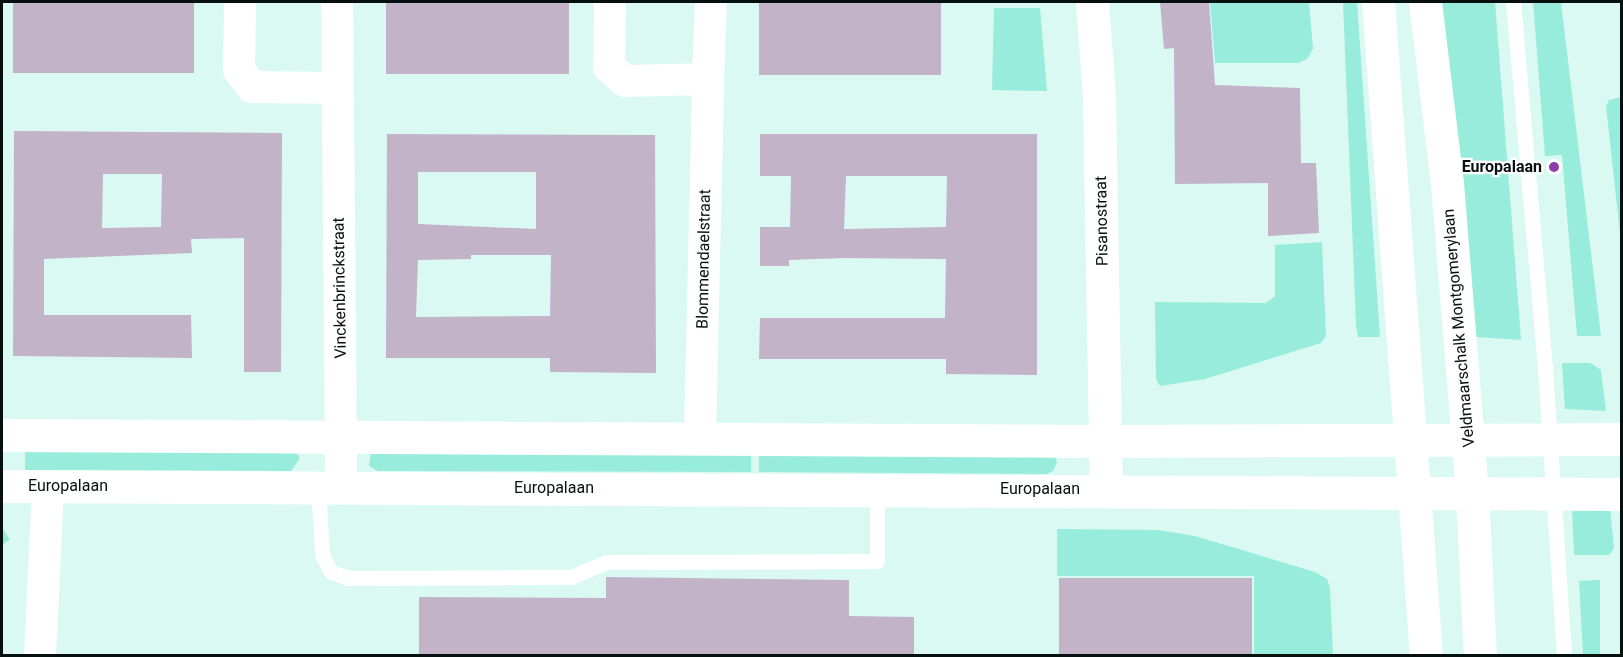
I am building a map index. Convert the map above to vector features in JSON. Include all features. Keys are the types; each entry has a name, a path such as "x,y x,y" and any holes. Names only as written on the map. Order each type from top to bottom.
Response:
{"main road":[{"name":"Pisanostraat","path":"1092,2 1099,97 1103,441"},
{"path":"1378,2 1414,494 1422,649"},
{"name":"Veldmaarschalk Montgomerylaan","path":"1425,2 1447,183 1472,494 1480,656"},
{"path":"2,435 1103,441 1622,439"},
{"path":"1103,441 1106,490"},
{"name":"Europalaan","path":"2,486 1106,490 1622,495"}],"street":[{"path":"240,2 239,70 252,87 337,88"},
{"name":"Vinckenbrinckstraat","path":"330,487 342,437 337,2"},
{"path":"610,2 609,67 625,81 708,79"},
{"name":"Blommendaelstraat","path":"700,439 711,2"},
{"path":"40,656 48,486"}],"lane":[{"path":"1513,2 1549,440 1564,656"},
{"path":"330,487 322,555 331,573 348,578 571,577 607,562 877,561 877,489"}],"green space":[{"path":"1210,2 1309,2 1313,49 1307,59 1298,63 1215,63"},
{"path":"1343,2 1357,2 1380,337 1358,337 1356,325"},
{"path":"1436,2 1495,2 1521,340 1476,337"},
{"path":"1533,2 1561,2 1601,336 1577,336 1562,155 1545,156"},
{"path":"994,8 1040,8 1047,91 992,90"},
{"path":"1622,97 1621,243 1606,106 1609,100"},
{"path":"1322,242 1326,336 1321,343 1205,379 1160,386 1156,379 1155,302 1266,303 1275,296 1275,245"},
{"path":"1562,363 1590,363 1601,370 1606,411 1565,409"},
{"path":"25,449 294,450 300,458 291,471 25,470"},
{"path":"371,452 751,452 751,472 378,471 369,466"},
{"path":"759,452 1055,456 1057,462 1053,471 1047,474 759,472"},
{"path":"1572,508 1610,508 1614,548 1609,555 1574,555"},
{"path":"2,528 10,540 2,545"},
{"path":"1057,529 1158,530 1195,536 1315,572 1327,579 1330,588 1333,655 1254,655 1254,576 1057,576"},
{"path":"1600,580 1600,655 1583,655 1579,581"}],"building":[{"path":"13,2 194,2 194,73 13,73"},
{"path":"386,2 569,2 569,74 386,74"},
{"path":"759,2 941,2 941,75 759,75"},
{"path":"1160,2 1209,2 1215,85 1300,88 1301,163 1316,163 1319,233 1268,236 1268,183 1175,184 1174,48 1164,49"},
{"path":"14,131 282,133 281,372 244,372 244,238 191,239 192,253 44,259 44,315 191,315 192,358 13,356","holes":["103,174 162,174 161,227 102,228"]},
{"path":"387,134 655,135 656,373 550,372 550,358 386,358","holes":["418,172 536,172 536,229 418,224","471,255 551,255 550,316 416,317 418,260 471,259"]},
{"path":"760,134 1037,134 1037,375 946,374 946,359 759,359 760,318 945,318 946,259 789,260 789,266 760,266 760,227 790,227 791,176 760,176","holes":["846,176 947,176 946,227 844,229"]},
{"path":"606,577 849,580 849,616 914,617 914,656 419,656 419,597 606,598"},
{"path":"1059,578 1252,578 1252,656 1059,656"}],"place":[{"name":"Europalaan","path":"1554,167"}]}
